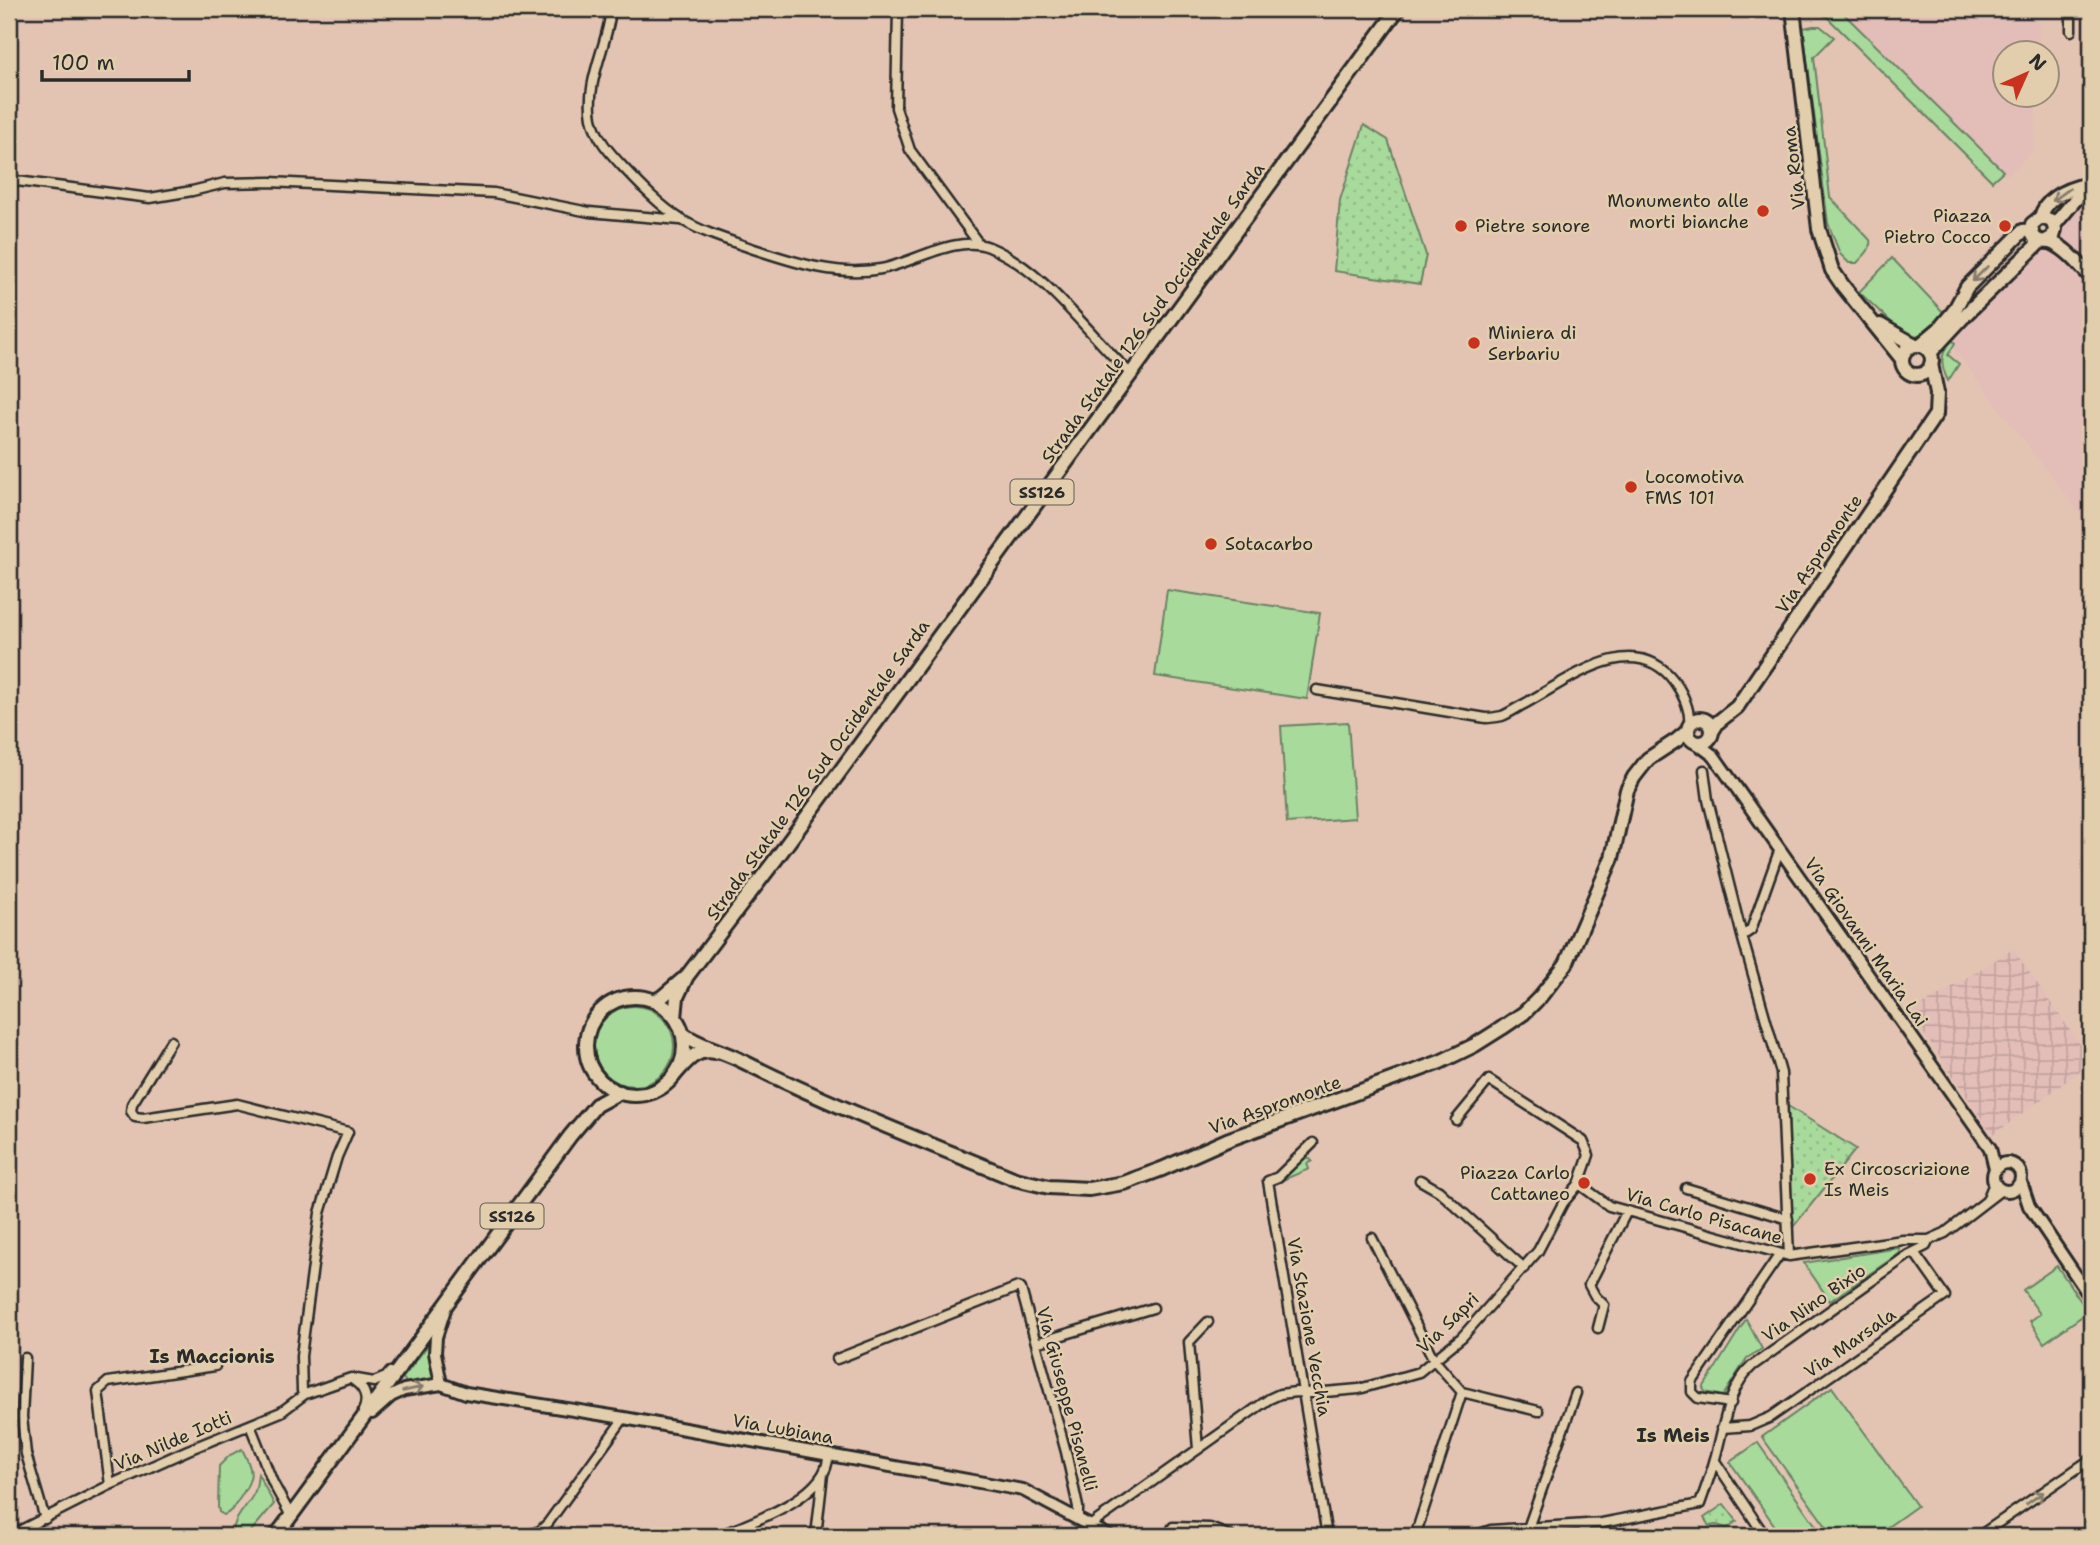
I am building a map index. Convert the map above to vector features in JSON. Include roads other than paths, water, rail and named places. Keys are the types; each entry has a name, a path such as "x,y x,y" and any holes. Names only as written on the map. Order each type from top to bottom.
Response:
{"main road":[{"name":"Strada Statale 126 Sud Occidentale Sarda","path":"687,976 784,848 1398,9"},
{"name":"Via Roma","path":"1793,9 1819,229 1832,270 1902,359 1905,369 1916,374"},
{"path":"2041,217 2043,211 2061,192 2090,183"},
{"path":"1902,359 1905,351 1924,352 2043,241 2053,237 2055,227 2090,183"},
{"path":"2070,256 2049,218 2041,217 2033,222 2031,230 2034,237 2055,244 2091,277"},
{"path":"1937,403 1932,392 1916,374 1925,372 1924,352 1954,311 1967,287 2023,231 2031,230"},
{"path":"1961,296 1968,306 1975,307"},
{"name":"Via Roma","path":"1863,312 1924,352"},
{"path":"1924,352 1936,384 1937,403"},
{"name":"Via Aspromonte","path":"682,1033 690,1040 731,1055 802,1091 1015,1179 1049,1188 1089,1189 1124,1183 1163,1169 1227,1140 1440,1062 1475,1045 1524,1013 1566,964 1612,858 1627,790 1634,777 1648,759 1669,744 1702,730 1737,707 1936,414 1937,403"},
{"name":"SS126","path":"654,1001 687,976"},
{"name":"SS126","path":"675,1018 677,998 687,976"},
{"path":"620,1093 606,1086 596,1076 588,1062 585,1047 587,1032 594,1018 604,1007 625,998 640,997 654,1001 666,1008 675,1018 682,1033 683,1054 675,1074"},
{"name":"Via Aspromonte","path":"675,1074 698,1052 706,1050 731,1055"},
{"name":"SS126","path":"279,1535 289,1511 352,1434 596,1105 620,1093 635,1095 650,1092 664,1085 675,1074"},
{"name":"SS126","path":"578,1128 591,1105 596,1076"}],"street":[{"path":"611,9 592,92 592,119 604,145 660,204 683,220 714,235 807,266 833,270 882,268 943,249 979,244 1006,256 1058,296 1131,374"},
{"path":"898,9 896,108 910,150 979,244"},
{"path":"2071,9 2071,31"},
{"path":"9,180 150,198 226,183 270,182 494,193 589,212 683,220"},
{"path":"1317,690 1486,718 1503,716 1582,672 1614,658 1628,657 1652,663 1668,674 1679,688 1690,720 1702,730"},
{"name":"Via Giovanni Maria Lai","path":"1702,730 1714,755 1990,1148 2008,1163"},
{"path":"1704,770 1708,800 1742,936 1781,1073 1788,1219 1785,1255 1692,1382 1692,1392 1698,1398 1731,1403"},
{"path":"1742,936 1751,930 1781,852"},
{"path":"171,1041 132,1104 131,1111 135,1117 237,1104 348,1132 337,1157 320,1213 301,1356 302,1391 305,1394"},
{"path":"1456,1120 1489,1080 1583,1141 1589,1155 1579,1184"},
{"name":"Via Stazione Vecchia","path":"1312,1143 1278,1177 1268,1181 1327,1536"},
{"name":"Via Giovanni Maria Lai","path":"1990,1148 1995,1169"},
{"path":"2027,1203 2002,1188 1993,1177 1995,1169 2001,1164 2008,1163 2018,1168 2027,1203 2091,1298"},
{"path":"1420,1180 1439,1191 1524,1268"},
{"path":"1929,1240 1945,1233 2002,1188 2018,1186 2021,1182"},
{"name":"Via Sapri","path":"1091,1525 1269,1399 1280,1394 1359,1389 1419,1372 1462,1337 1524,1268 1538,1251 1563,1203 1579,1184"},
{"name":"Via Carlo Pisacane","path":"1579,1184 1609,1206 1785,1255 1903,1240 1929,1240"},
{"path":"1686,1188 1788,1219"},
{"path":"1598,1328 1604,1305 1589,1285 1627,1210"},
{"path":"1372,1238 1434,1360 1462,1392 1538,1411"},
{"path":"1903,1240 1911,1254"},
{"name":"Via Nino Bixio","path":"1588,1524 1700,1504 1736,1384 1752,1366 1926,1246 1929,1240"},
{"name":"Via Marsala","path":"1722,1429 1750,1426 1771,1417 1944,1296 1911,1254"},
{"name":"Via Giuseppe Pisanelli","path":"836,1360 1018,1287 1021,1289 1066,1452 1079,1518"},
{"path":"441,1384 435,1353 436,1337 447,1305"},
{"path":"1036,1343 1153,1308"},
{"path":"1198,1450 1189,1342 1208,1322"},
{"name":"Via Nilde Iotti","path":"9,1536 110,1485 282,1412 305,1394 351,1378 374,1381 386,1377 406,1352 419,1342"},
{"path":"25,1358 22,1417 26,1454 46,1519"},
{"path":"110,1485 98,1391 102,1386 108,1382 215,1366"},
{"path":"351,1378 363,1388 366,1403 352,1434"},
{"name":"Via Lubiana","path":"352,1434 391,1396 404,1390 441,1384 466,1393 624,1418 1023,1490 1109,1536"},
{"path":"1415,1536 1462,1392"},
{"path":"1528,1528 1576,1393"},
{"path":"525,1536 544,1534 624,1418"},
{"path":"250,1425 273,1483 289,1511"},
{"path":"718,1536 770,1515 804,1495 823,1474 829,1462 828,1454"},
{"path":"1979,1536 2091,1459"},
{"path":"1715,1461 1765,1536"},
{"path":"816,1536 823,1474"},
{"path":"1474,1536 1491,1530 1588,1524"},
{"path":"1579,1536 1588,1524"},
{"path":"1169,1536 1173,1527 1210,1528 1230,1536"}],"place":[{"name":"Monumento alle morti bianche","path":"1763,211"},
{"name":"Pietre sonore","path":"1461,226"},
{"name":"Piazza Pietro Cocco","path":"2005,226"},
{"name":"Miniera di Serbariu","path":"1474,343"},
{"name":"Locomotiva FMS 101","path":"1631,487"},
{"name":"Sotacarbo","path":"1211,544"},
{"name":"Ex Circoscrizione Is Meis","path":"1810,1179"},
{"name":"Piazza Carlo Cattaneo","path":"1584,1183"}],"district":[{"name":"Is Maccionis","path":"212,1356"},
{"name":"Is Meis","path":"1673,1435"}]}
